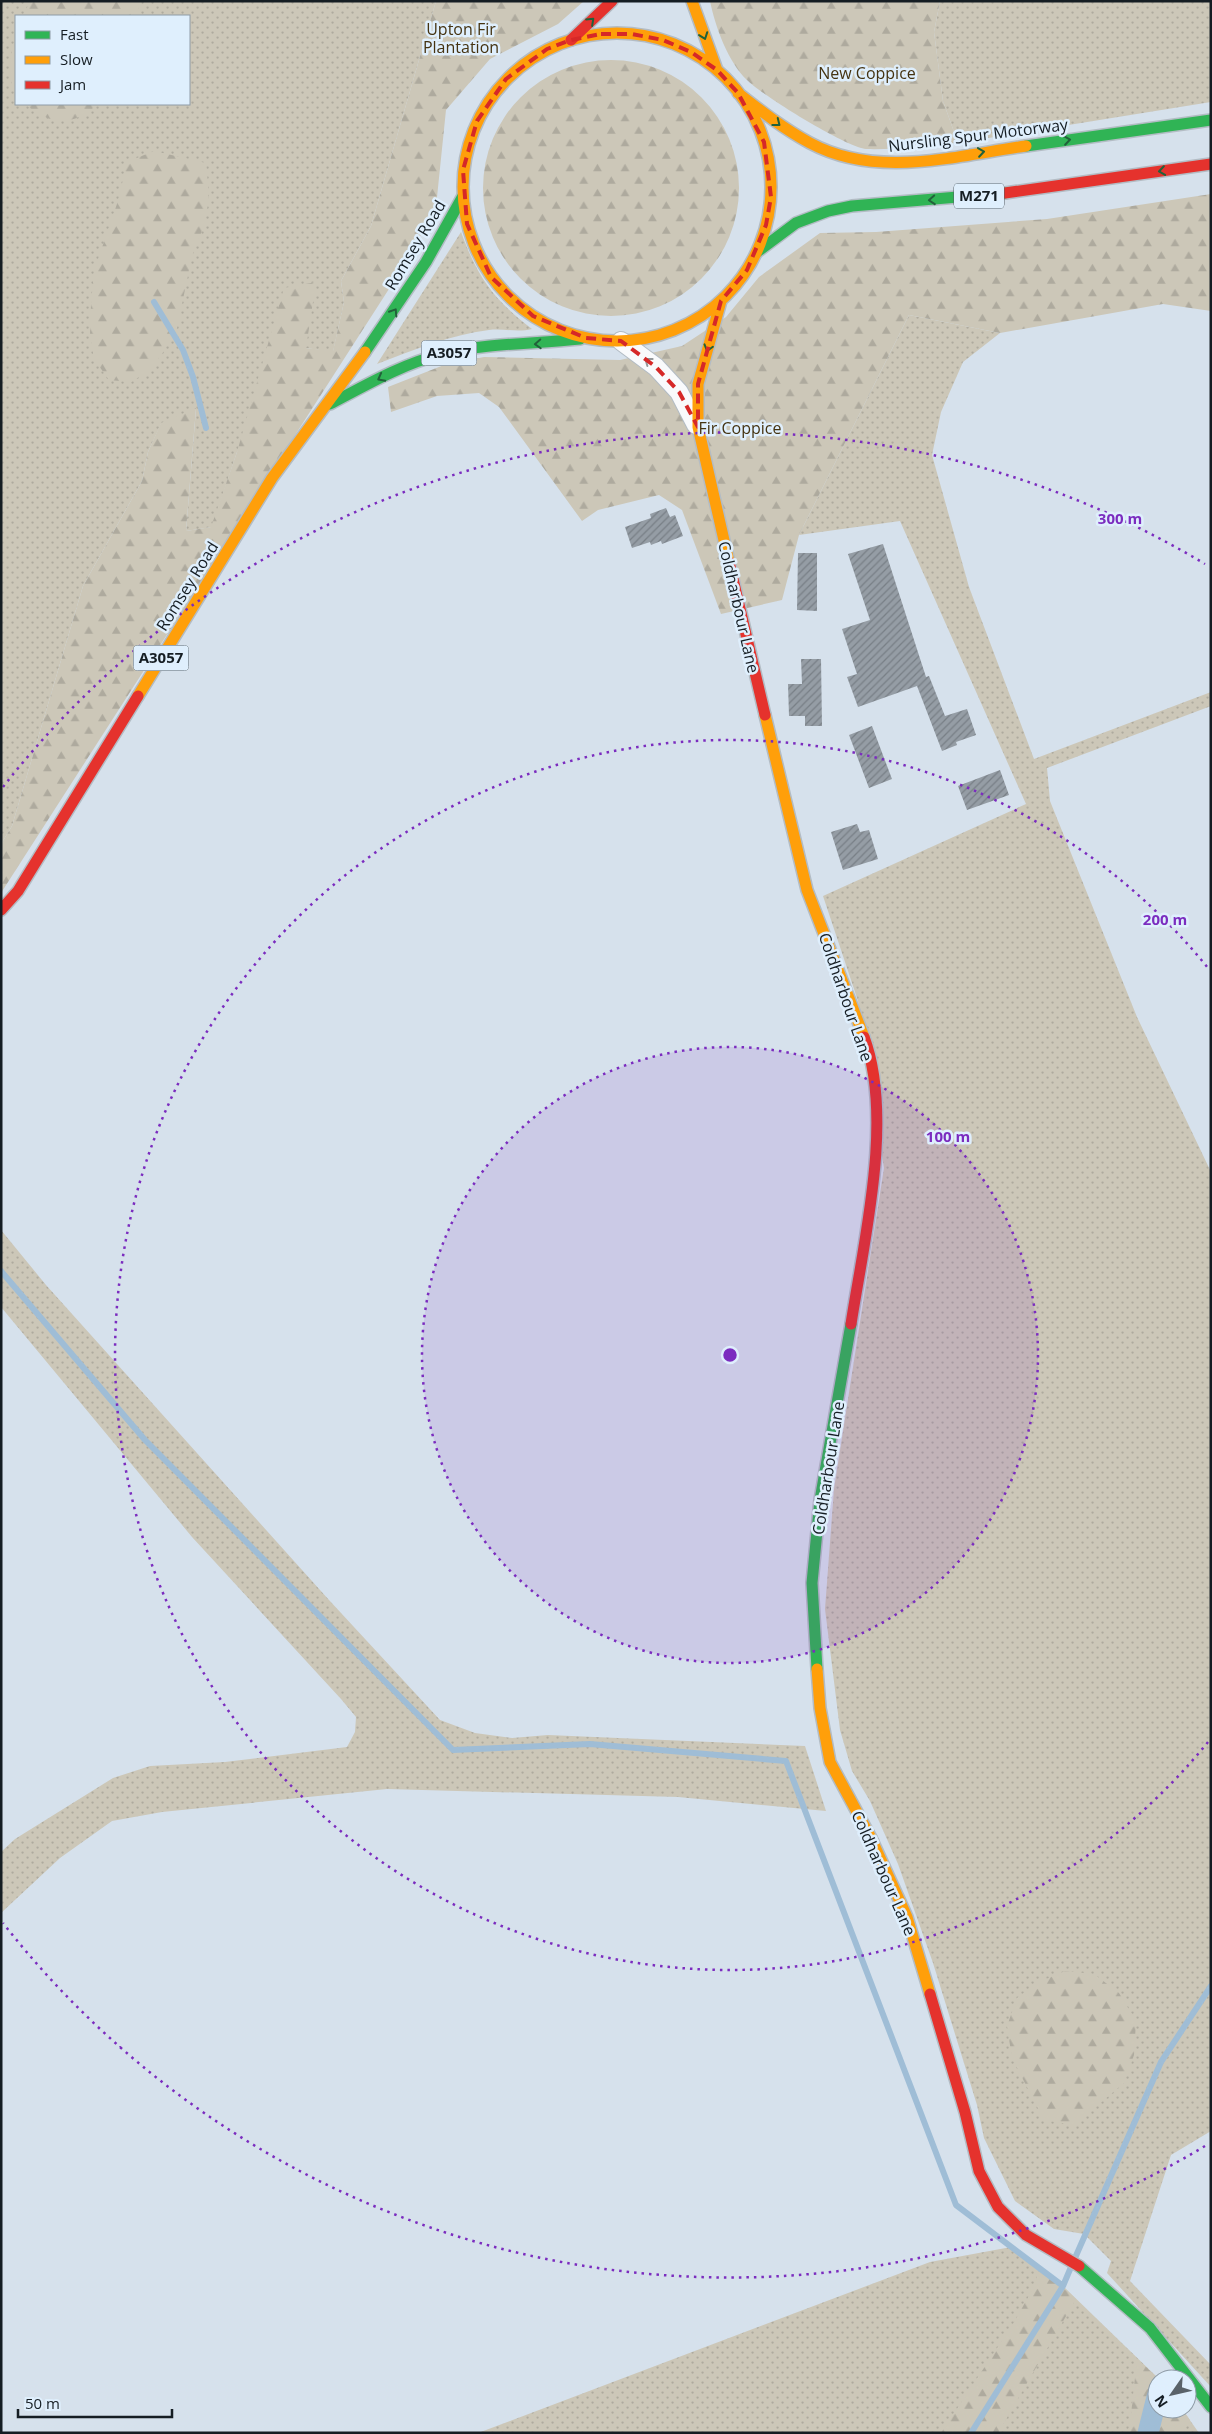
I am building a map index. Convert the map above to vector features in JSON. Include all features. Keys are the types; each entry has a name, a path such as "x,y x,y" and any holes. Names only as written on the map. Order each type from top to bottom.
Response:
{"main road":[{"path":"571,40 612,1"},
{"path":"692,1 717,70"},
{"path":"601,34 632,34 655,38 691,52 717,70 738,92 753,116 764,142 770,169 771,197 766,225 757,252 747,270 721,301 699,318 674,330 648,338 621,341 586,338 550,325 533,316 510,298 491,277 477,251 467,224 463,196 463,170 468,145 477,121 490,99 506,79 525,62 547,49 571,40 601,34"},
{"name":"Nursling Spur Motorway","path":"738,92 784,128 813,146 844,158 872,163 897,164 1211,120"},
{"name":"M271","path":"757,252 796,223 828,211 852,206 984,196 1211,164"},
{"name":"Romsey Road","path":"1,910 18,891 272,478 395,311 426,262 463,196"},
{"name":"Coldharbour Lane","path":"721,301 698,384 698,427 790,825 807,890 869,1051 876,1105 876,1163 844,1372 820,1500 812,1583 820,1708 830,1762 871,1838 907,1918 965,2112 979,2171 998,2207 1026,2235 1085,2270 1150,2328 1211,2407"},
{"name":"Romsey Road","path":"323,407 396,369 442,354 489,345 542,344 586,338"}],"street":[{"name":"Coldharbour Lane","path":"621,341 656,367 679,392 698,427"}],"highlighted area":[{"path":"601,34 632,34 663,40 691,52 717,70 738,93 764,142 771,197 766,225 747,270 721,301 698,384 698,427 679,392 656,367 621,341 586,338 533,316 491,277 467,224 463,170 477,121 506,79 547,49 571,40"}],"green space":[{"path":"1,1 436,1 371,226 341,281 344,302 333,352 306,348 237,452 212,527 186,531 196,409 161,424 148,452 142,481 83,586 12,826 1,844"},
{"path":"30,1 142,1 135,15 23,15"},
{"name":"Upton Fir Plantation","path":"436,1 584,1 558,24 490,59 446,110 436,207 405,264 1,893 1,844 12,826 83,586 142,481 148,452 161,423 196,408 186,531 211,527 237,452 284,288 316,282 306,348 333,351 344,302 341,281 371,226"},
{"name":"New Coppice","path":"710,1 940,1 934,32 943,101 958,143 866,149 841,140 824,131 747,80 728,54 715,21"},
{"path":"940,1 1211,1 1211,102 958,143 943,101 934,32"},
{"path":"15,39 15,92 10,72"},
{"path":"611,60 648,65 671,75 702,97 724,128 734,151 739,188 734,225 724,248 702,279 671,301 648,311 611,316 574,311 551,301 520,279 498,248 488,225 483,188 488,151 498,128 520,97 551,75 574,65"},
{"path":"26,105 97,105 79,117 62,121 44,117"},
{"path":"154,151 206,163 209,196 205,223 192,256 177,328 162,354 147,372 131,382 109,380 94,359 90,335 94,271 118,201 127,162"},
{"name":"Fir Coppice","path":"1211,194 1211,311 1163,304 1000,333 909,315 799,535 782,600 721,614 682,510 659,495 598,510 582,521 499,407 479,393 437,396 391,412 388,387 444,365 484,357 620,360 682,346 726,317 759,277 820,233 876,232 1047,219"},
{"path":"461,232 474,262 488,286 507,308 532,329 521,331 489,330 460,335 377,364"},
{"path":"909,315 1000,333 963,362 941,412 932,455 969,587 1034,759 1211,692 1211,706 1047,768 1050,801 1137,1017 1211,1172 1211,2131 1171,2155 1130,2281 1211,2365 1211,2387 1197,2372 1197,2369 1195,2369 1107,2273 1111,2261 1084,2234 1054,2229 1015,2201 984,2138 977,2105 933,1963 898,1864 870,1801 852,1771 840,1730 825,1609 834,1489 884,1168 858,1001 823,896 1026,804 900,521 799,535"},
{"path":"1,1230 46,1285 329,1600 440,1720 475,1733 512,1738 548,1735 805,1746 826,1811 678,1797 387,1789 162,1812 112,1821 60,1858 1,1913 1,1852 15,1839 113,1778 150,1766 225,1762 347,1747 355,1732 356,1717 192,1537 1,1307"},
{"path":"1065,1971 1094,1974 1119,1993 1136,2021 1134,2055 1124,2083 1074,2125 1044,2120 1012,2058 1007,2026 1017,1998 1037,1983"},
{"path":"1011,2247 1063,2286 1149,2369 1147,2369 1147,2419 1189,2419 1199,2433 478,2433 930,2262"},
{"path":"1039,2268 1076,2299 998,2433 941,2433 1013,2324 1035,2285"},
{"path":"1137,2359 1148,2369 1147,2419 1190,2420 1183,2433 1127,2433 1130,2424"}],"building":[{"path":"666,508 670,517 675,515 683,536 662,544 661,541 651,545 650,542 632,548 625,527 651,518 650,514"},
{"path":"883,544 926,677 929,676 945,716 967,709 976,735 956,742 957,745 942,751 917,686 858,707 847,677 857,674 842,629 870,620 848,554"},
{"path":"798,553 817,553 817,611 797,610"},
{"path":"801,659 821,659 822,726 805,726 805,716 789,716 788,684 802,684"},
{"path":"872,726 892,779 869,788 849,735"},
{"path":"1000,770 1009,795 967,810 958,786"},
{"path":"857,824 860,832 869,830 878,859 843,870 831,832"}],"waterway":[{"path":"154,302 183,350 193,377 206,428"},
{"path":"1,1271 145,1440 453,1750 590,1744 786,1761 956,2205 1063,2286 1071,2267"},
{"path":"1075,2258 1161,2062 1211,1986"},
{"path":"971,2433 1063,2286"},
{"path":"1148,2433 1152,2419"}],"traffic: fast":[{"path":"1026,146 1211,120"},
{"path":"757,252 796,223 828,211 852,206 1005,193"},
{"path":"365,352 426,262 463,196"},
{"path":"330,404 398,369 442,354 493,346 580,339"},
{"path":"817,1669 812,1583 820,1500 851,1324"},
{"path":"1079,2266 1150,2328 1211,2407"}],"traffic: slow":[{"path":"692,1 717,70"},
{"path":"617,33 647,36 676,45 702,59 726,78 745,102 759,128 768,157 771,187 768,217 759,246 745,272 726,296 702,315 676,329 647,338 617,341 587,338 558,329 532,315 508,296 489,272 475,246 466,217 463,187 466,157 475,128 489,102 508,78 532,59 558,45 587,36 617,33"},
{"path":"738,93 800,138 836,154 862,160 916,162 1026,146"},
{"path":"721,301 698,384 698,427 729,562"},
{"path":"138,696 272,478 365,352"},
{"path":"765,715 807,890 864,1037"},
{"path":"817,1669 820,1708 830,1762 871,1838 907,1917 930,1994"}],"traffic: jam":[{"path":"571,40 612,1"},
{"path":"1005,193 1211,164"},
{"path":"729,562 765,715"},
{"path":"1,910 18,891 138,696"},
{"path":"851,1324 869,1217 876,1141 876,1104 873,1069 864,1037"},
{"path":"930,1994 965,2112 979,2171 998,2207 1026,2235 1079,2266"}]}
